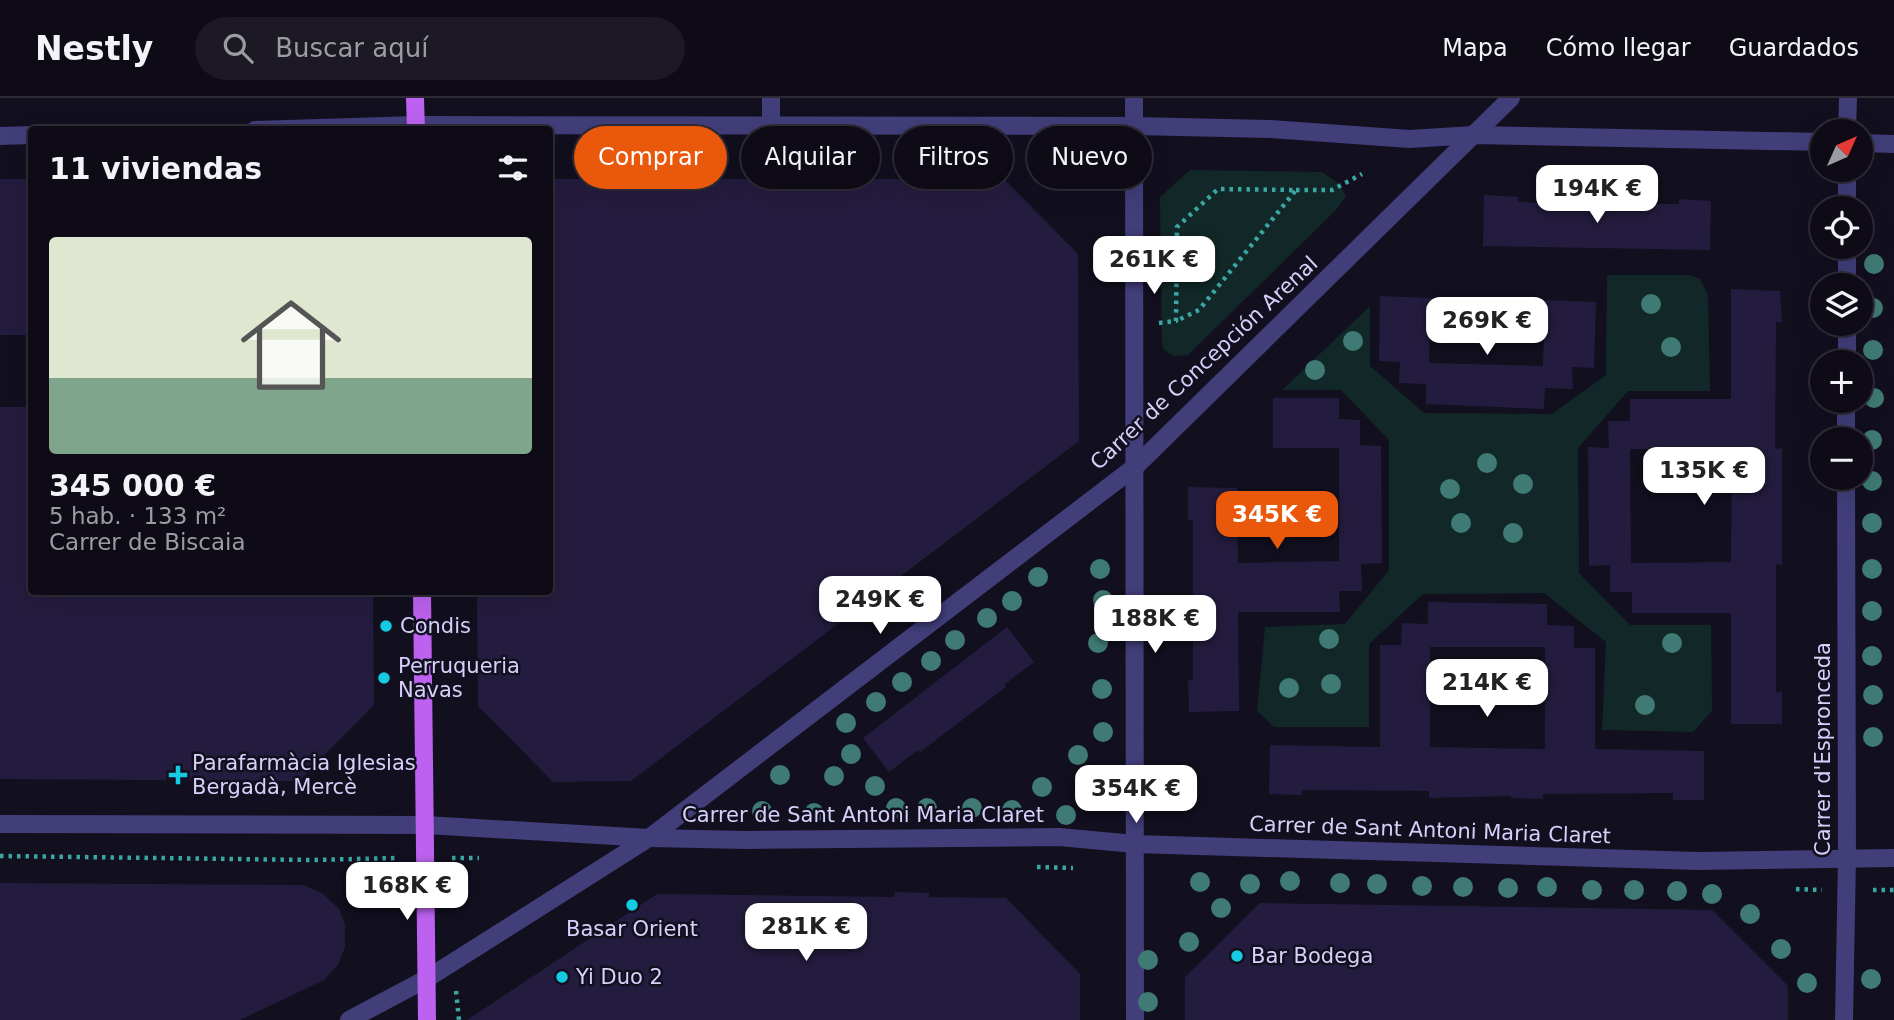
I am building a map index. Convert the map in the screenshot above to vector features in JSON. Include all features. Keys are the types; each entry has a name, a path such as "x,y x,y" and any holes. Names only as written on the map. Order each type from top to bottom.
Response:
{"main road":[{"path":"415,98 416,126"},
{"path":"422,595 427,1020"}],"street":[{"path":"771,98 771,126"},
{"path":"1134,98 1134,126"},
{"name":"Carrer de Concepción Arenal","path":"349,1020 428,978 649,838 1136,466 1511,98"},
{"path":"1847,119 1848,98"},
{"path":"553,127 741,126"},
{"path":"880,126 1027,126"},
{"path":"1152,127 1270,130 1409,139 1474,135 1810,142"},
{"path":"0,136 28,135"},
{"path":"1873,143 1894,144"},
{"path":"1134,189 1135,1020"},
{"name":"Carrer d'Espronceda","path":"1844,1020 1846,490"},
{"name":"Carrer de Sant Antoni Maria Claret","path":"0,824 426,825 649,838 747,840 1059,836 1135,844 1698,861 1894,858"}],"path":[{"path":"1176,321 1177,227 1218,189 1332,190 1362,174"},
{"path":"1158,323 1176,321 1199,310 1296,190"},
{"path":"0,856 311,860 354,858"}],"green space":[{"path":"1190,170 1322,172 1338,183 1346,196 1336,210 1188,355 1174,356 1164,350 1162,342 1160,197"},
{"path":"1607,275 1689,275 1700,279 1708,295 1710,391 1628,391 1578,448 1579,573 1630,625 1711,625 1712,711 1693,732 1602,730 1606,642 1544,593 1423,594 1369,644 1369,727 1274,727 1257,711 1265,627 1345,624 1389,570 1389,440 1341,390 1282,390 1370,306 1370,366 1424,413 1552,414 1606,375"}],"building":[{"path":"0,179 28,179 28,335 0,335"},
{"path":"553,179 574,179 574,189 727,189 727,179 741,179 741,189 880,189 880,179 894,179 894,189 1013,188 1078,254 1079,441 631,781 553,782 478,706 477,595 553,595"},
{"path":"1484,195 1518,197 1518,202 1548,203 1679,204 1679,199 1711,201 1710,250 1483,246"},
{"path":"1731,289 1780,291 1782,322 1776,322 1775,449 1782,448 1782,565 1776,564 1776,692 1782,692 1782,724 1731,724 1731,613 1632,613 1632,592 1610,592 1610,565 1589,566 1588,447 1609,448 1608,421 1630,421 1630,399 1731,399","holes":["1630,449 1732,449 1731,562 1631,563"]},
{"path":"1380,296 1431,298 1429,363 1543,366 1545,300 1596,302 1594,368 1572,367 1573,389 1545,388 1544,409 1426,404 1426,384 1399,383 1400,362 1379,361"},
{"path":"1273,398 1339,398 1339,419 1360,420 1360,445 1381,446 1382,563 1361,564 1362,591 1339,591 1340,612 1238,612 1239,711 1189,712 1188,680 1193,680 1193,520 1188,520 1188,487 1237,488 1238,563 1339,561 1339,448 1273,448"},
{"path":"0,407 28,407 28,595 373,595 374,705 299,781 0,779"},
{"path":"1428,602 1547,604 1547,625 1574,626 1574,648 1595,648 1595,749 1704,751 1704,800 1673,800 1673,793 1543,794 1543,799 1511,796 1429,798 1429,791 1302,790 1302,795 1269,794 1270,745 1380,747 1380,645 1401,645 1402,623 1428,624","holes":["1430,647 1545,647 1545,749 1430,747"]},
{"path":"1007,627 1034,662 1004,685 1006,687 889,772 863,738"},
{"path":"0,883 304,885 322,893 339,909 345,924 345,947 338,965 324,980 240,1020 0,1020"},
{"path":"895,892 929,893 929,897 1006,898 1080,974 1080,1020 467,1020 657,894 894,897"},
{"path":"1260,903 1712,910 1788,986 1788,1020 1185,1020 1185,977"}],"place":[{"name":"Condis","path":"386,626"},
{"name":"Perruqueria Navas","path":"384,678"},
{"name":"Parafarmàcia Iglesias Bergadà, Mercè","path":"178,775"},
{"name":"Basar Orient","path":"632,905"},
{"name":"Bar Bodega","path":"1237,956"},
{"name":"Yi Duo 2","path":"562,977"}]}
